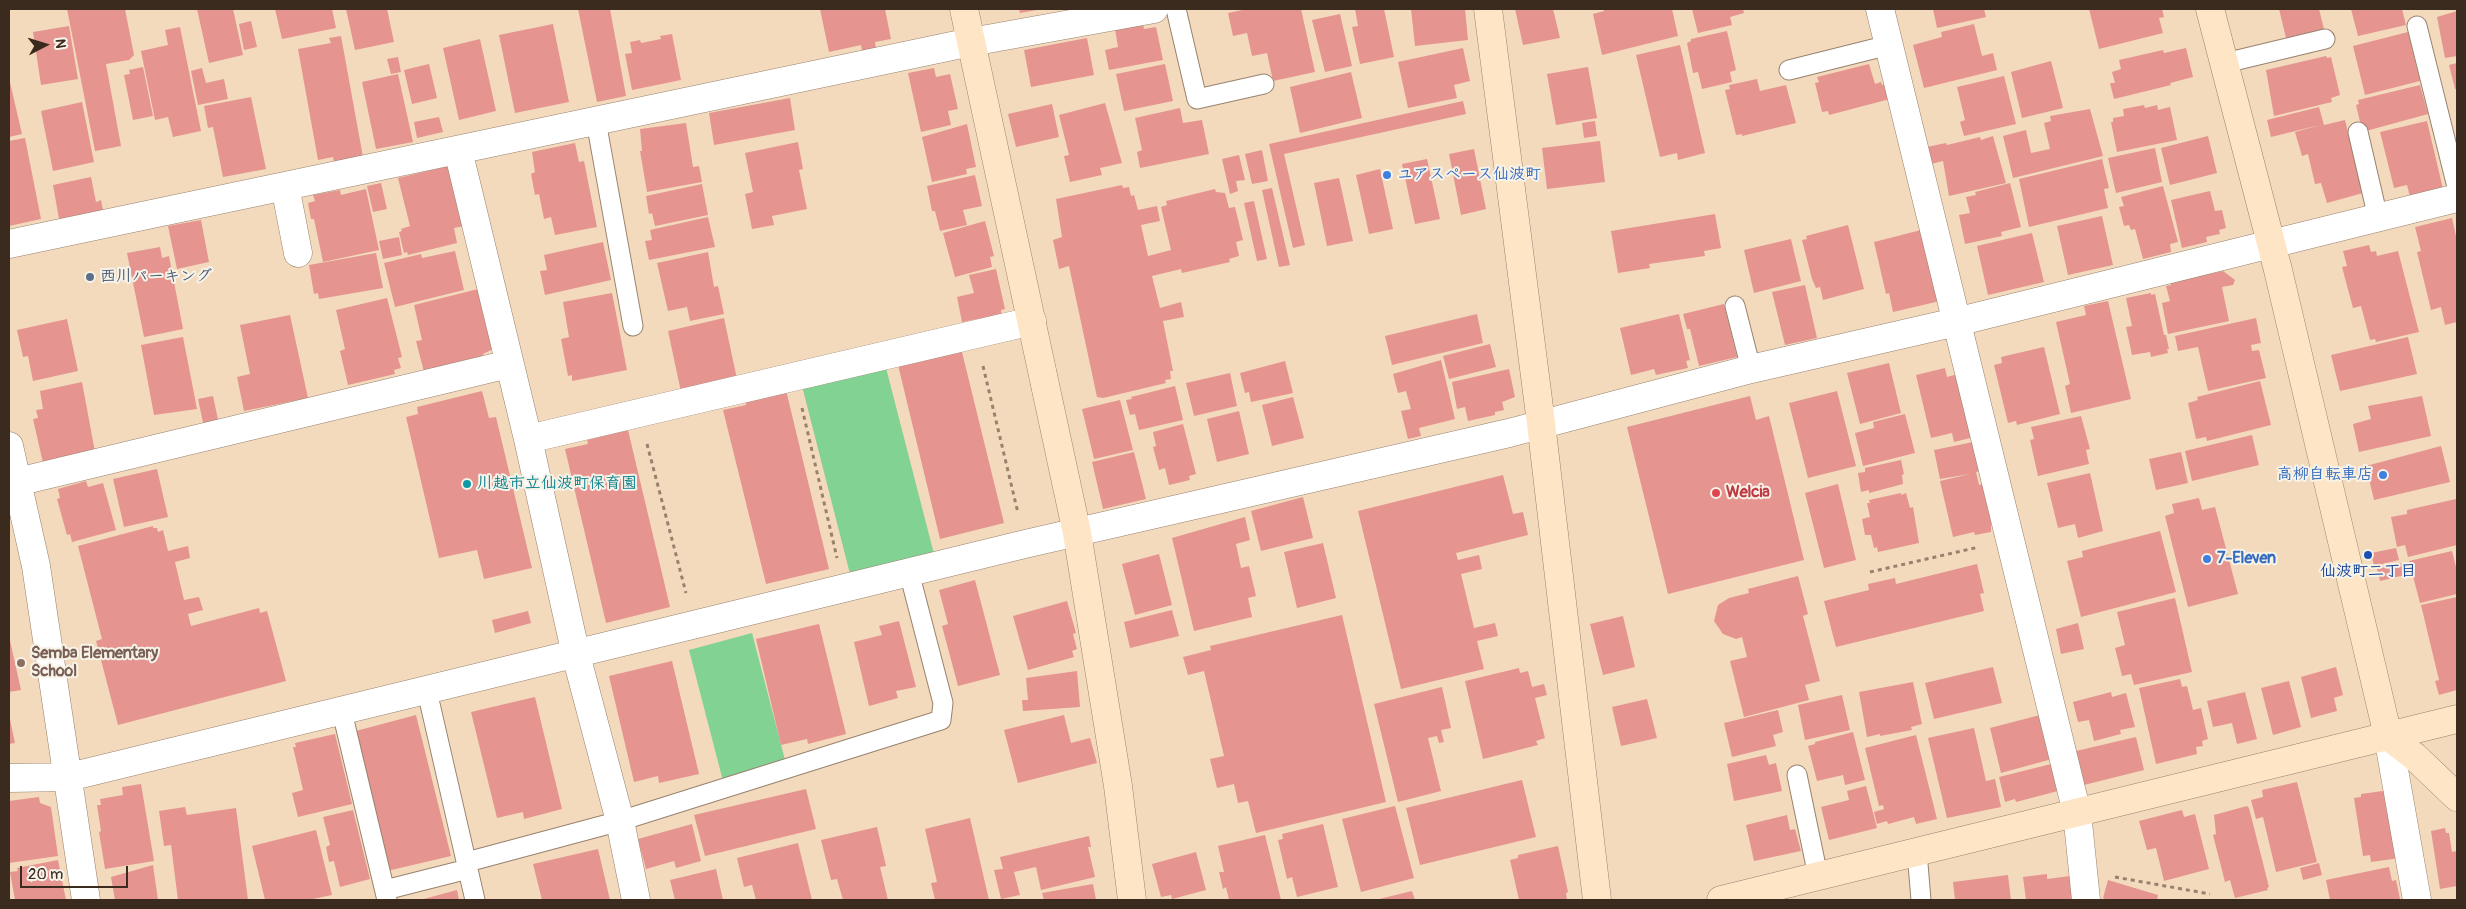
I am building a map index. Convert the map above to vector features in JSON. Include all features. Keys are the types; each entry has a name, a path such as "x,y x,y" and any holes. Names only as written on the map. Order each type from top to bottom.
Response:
{"street":[{"path":"964,9 1076,533 1118,786 1132,900"},
{"path":"9,244 971,42 1154,9"},
{"path":"1488,9 1541,423 1597,900"},
{"path":"1880,9 2077,813 2086,900"},
{"path":"2210,9 2271,245 2388,736 2417,900"},
{"path":"458,150 528,439 576,655 620,821 636,900"},
{"path":"285,186 298,253"},
{"path":"9,778 69,777 845,590 909,572 1025,544 1509,432 1751,369 1956,322 2457,198"},
{"path":"528,439 1032,321"},
{"path":"17,482 509,364"},
{"path":"9,446 36,566 86,900"},
{"path":"1721,900 2457,719"},
{"path":"2388,736 2414,756 2457,797"}],"lane":[{"path":"1176,9 1197,99 1264,84"},
{"path":"2417,26 2457,186"},
{"path":"2225,63 2325,39"},
{"path":"1789,70 1889,45"},
{"path":"596,121 633,326"},
{"path":"2358,132 2378,218"},
{"path":"1735,306 1751,369"},
{"path":"342,712 386,895 467,866 620,821 940,720 943,703 909,572"},
{"path":"427,691 475,900"},
{"path":"1797,775 1818,876"},
{"path":"1917,852 1921,900"}],"path":[{"path":"976,334 1025,544"},
{"path":"794,376 845,590"},
{"path":"639,412 694,625"},
{"path":"1870,572 2010,540"},
{"path":"2083,869 2132,882 2210,894"}],"green space":[{"path":"885,364 934,554 850,574 802,386"},
{"path":"752,633 785,760 723,781 689,650"}],"building":[{"path":"67,9 125,9 134,55 129,60 106,64 121,146 95,151"},
{"path":"197,9 233,9 243,55 209,63"},
{"path":"275,9 332,9 336,28 282,39"},
{"path":"346,9 387,9 394,42 355,50"},
{"path":"578,9 610,9 626,96 597,102"},
{"path":"820,9 885,9 891,39 875,42 876,48 862,51 861,45 829,52"},
{"path":"1019,9 1037,9 1037,10 1020,13"},
{"path":"1247,9 1301,9 1315,72 1273,81 1267,53 1252,56 1247,33 1233,36 1228,13"},
{"path":"1355,9 1384,9 1394,57 1360,64 1352,27 1358,26"},
{"path":"1411,9 1465,9 1468,40 1415,46"},
{"path":"1515,9 1553,9 1560,38 1523,45"},
{"path":"1604,9 1672,9 1678,36 1602,55 1593,14 1604,11"},
{"path":"1692,9 1743,9 1744,13 1730,17 1732,25 1698,33"},
{"path":"1933,9 1984,9 1986,17 1937,28"},
{"path":"2089,9 2162,9 2164,17 2159,18 2163,33 2099,49"},
{"path":"2279,9 2319,9 2324,29 2286,38"},
{"path":"2351,9 2402,9 2406,25 2358,36"},
{"path":"2457,11 2457,56 2445,58 2437,17"},
{"path":"1340,14 1352,66 1325,72 1312,20"},
{"path":"251,21 257,47 244,50 239,24"},
{"path":"553,24 569,102 515,113 499,35"},
{"path":"1143,24 1144,29 1156,27 1163,60 1109,70 1105,50 1118,47 1115,29"},
{"path":"1974,24 1982,56 1993,53 1997,70 1924,88 1913,45 1942,37 1941,32"},
{"path":"69,26 78,79 41,85 33,32"},
{"path":"180,27 201,131 173,137 168,117 155,120 141,51 168,45 165,30"},
{"path":"1727,31 1736,70 1730,72 1732,82 1702,89 1698,72 1693,73 1687,43 1691,39"},
{"path":"2408,32 2420,81 2365,95 2353,46"},
{"path":"672,34 681,80 632,90 625,54 632,53 630,42 640,40 641,43 661,39 660,36"},
{"path":"341,36 363,157 334,163 333,157 318,160 298,49 331,43 329,38"},
{"path":"1087,38 1094,75 1031,87 1024,50"},
{"path":"480,39 496,111 459,120 443,48"},
{"path":"1680,45 1705,153 1678,160 1677,153 1660,157 1636,55"},
{"path":"1463,48 1470,81 1454,85 1457,98 1408,108 1398,62"},
{"path":"2186,48 2193,77 2170,83 2171,85 2114,99 2110,83 2115,83 2112,72 2121,69 2119,60 2163,50 2164,53"},
{"path":"2326,56 2327,58 2331,57 2340,95 2331,98 2332,102 2274,116 2266,70"},
{"path":"398,57 401,72 391,74 387,59"},
{"path":"2051,61 2063,108 2022,118 2011,72"},
{"path":"2457,63 2457,89 2455,89 2449,65"},
{"path":"429,64 437,98 412,104 404,70"},
{"path":"1165,64 1173,101 1124,111 1116,74"},
{"path":"1869,64 1875,84 1881,82 1882,85 1887,84 1890,99 1829,115 1828,111 1822,112 1815,83 1819,82 1817,77"},
{"path":"143,67 153,116 133,120 124,75 130,74 129,70"},
{"path":"1588,67 1597,118 1556,125 1547,74"},
{"path":"202,68 206,83 224,79 228,99 198,105 191,71"},
{"path":"934,68 936,77 950,74 958,109 948,111 951,125 921,132 908,73"},
{"path":"1351,72 1362,118 1300,133 1290,87"},
{"path":"398,74 413,142 376,149 362,82"},
{"path":"2004,76 2016,124 1964,136 1960,122 1965,120 1957,87"},
{"path":"9,78 22,134 9,137"},
{"path":"1757,79 1760,91 1786,85 1796,123 1742,136 1742,134 1736,135 1725,90 1730,89 1729,85"},
{"path":"2420,85 2428,114 2366,131 2364,125 2361,126 2356,105 2359,104 2358,100"},
{"path":"251,97 266,169 223,177 213,127 208,128 204,106"},
{"path":"790,98 795,130 714,145 709,113"},
{"path":"1463,101 1466,114 1284,154 1305,245 1293,248 1269,144"},
{"path":"82,102 94,162 53,171 41,111"},
{"path":"1105,103 1122,163 1100,168 1102,175 1070,182 1064,156 1069,155 1059,115"},
{"path":"1052,104 1059,137 1016,147 1008,114"},
{"path":"2144,105 2145,108 2157,105 2158,110 2170,107 2177,140 2117,152 2111,122 2113,122 2113,118 2124,116 2123,109"},
{"path":"2319,107 2324,125 2345,120 2363,193 2327,203 2321,183 2315,184 2308,154 2302,156 2295,132 2320,125 2271,137 2267,120"},
{"path":"1180,108 1183,123 1202,120 1209,154 1140,168 1137,152 1142,150 1135,118"},
{"path":"2090,109 2103,156 2013,178 2003,136 2026,130 2031,153 2050,149 2044,123 2051,121 2050,116"},
{"path":"439,117 443,132 417,138 414,122"},
{"path":"1595,121 1597,136 1584,138 1582,123"},
{"path":"2427,121 2443,189 2410,197 2407,185 2394,188 2380,132"},
{"path":"686,123 693,167 699,166 702,182 647,192 640,151 642,151 640,129"},
{"path":"967,124 976,167 966,169 967,174 932,182 922,137"},
{"path":"1993,136 2006,183 1949,196 1943,161 1931,164 1927,147 1946,143 1947,145 1980,137 1981,140"},
{"path":"2208,136 2217,173 2170,185 2161,148"},
{"path":"25,138 41,219 9,226 9,141"},
{"path":"1600,141 1605,182 1547,189 1542,148"},
{"path":"798,142 803,169 799,170 807,209 772,216 774,225 752,229 745,194 753,192 745,153"},
{"path":"575,143 579,162 584,161 597,227 555,235 551,217 544,219 539,194 535,195 531,174 535,172 532,152"},
{"path":"2155,148 2162,182 2116,193 2108,158"},
{"path":"1474,149 1486,209 1461,215 1449,154"},
{"path":"1262,150 1268,181 1252,184 1245,154"},
{"path":"1239,155 1245,180 1236,181 1238,191 1230,194 1222,159"},
{"path":"1427,159 1440,219 1415,224 1402,164"},
{"path":"2102,159 2109,188 2104,189 2108,208 2029,227 2019,179"},
{"path":"449,166 464,226 454,228 457,243 408,255 407,252 404,253 399,232 402,231 401,229 410,226 398,178"},
{"path":"1380,169 1393,229 1369,234 1356,175"},
{"path":"975,175 982,206 963,210 967,225 940,231 935,211 932,211 927,186"},
{"path":"91,177 96,202 101,200 103,210 59,219 53,185"},
{"path":"1339,178 1353,241 1327,246 1314,183"},
{"path":"381,183 387,209 373,212 367,186"},
{"path":"2010,183 2021,227 2001,232 2002,236 1965,244 1959,215 1970,213 1966,197 1976,195 1975,192"},
{"path":"702,184 708,215 655,226 652,213 649,214 646,196"},
{"path":"1122,185 1123,188 1129,187 1131,196 1134,195 1138,210 1157,206 1160,221 1141,225 1148,256 1171,250 1161,207 1167,205 1166,201 1215,189 1216,192 1225,193 1229,208 1235,207 1243,240 1236,242 1239,256 1229,259 1230,262 1182,273 1181,269 1152,276 1160,308 1181,302 1184,317 1163,321 1173,371 1170,371 1171,379 1165,380 1166,383 1103,398 1097,397 1069,266 1059,269 1053,240 1062,237 1056,199"},
{"path":"2163,186 2178,242 2170,244 2171,252 2143,259 2135,229 2131,230 2129,225 2124,226 2119,207 2124,206 2121,197"},
{"path":"1272,188 1290,265 1279,267 1262,190"},
{"path":"366,189 379,250 323,262 314,219 311,219 308,203 315,201 313,195 340,190 341,195"},
{"path":"2210,191 2215,211 2222,210 2226,228 2219,230 2220,234 2206,237 2207,242 2182,248 2171,200"},
{"path":"1254,201 1267,259 1257,261 1244,203"},
{"path":"1715,214 1721,248 1704,251 1705,256 1649,264 1650,268 1618,273 1611,231"},
{"path":"2102,216 2113,265 2068,275 2057,226"},
{"path":"708,217 715,247 649,260 645,241 652,240 650,230"},
{"path":"2452,218 2457,241 2457,322 2445,325 2441,307 2431,310 2417,252 2421,251 2415,227"},
{"path":"201,220 209,262 177,269 168,226"},
{"path":"985,221 994,256 990,257 992,267 955,277 943,233"},
{"path":"1848,225 1864,289 1823,300 1820,287 1816,288 1812,279 1802,240 1807,239 1806,236"},
{"path":"1925,229 1940,301 1893,312 1889,293 1886,294 1874,242"},
{"path":"2032,233 2044,282 1988,295 1977,246"},
{"path":"399,237 402,255 383,259 379,241"},
{"path":"1791,239 1801,281 1754,293 1744,250"},
{"path":"603,242 611,280 545,295 540,271 547,270 544,255"},
{"path":"2369,245 2371,252 2376,251 2377,256 2398,251 2419,332 2376,342 2375,339 2370,340 2361,306 2353,308 2342,267 2347,266 2343,251"},
{"path":"160,247 162,258 169,256 183,329 144,337 127,253"},
{"path":"455,251 464,290 395,307 384,263 421,254 422,258"},
{"path":"708,252 714,287 718,286 724,314 690,321 687,307 668,311 657,263"},
{"path":"376,253 383,288 319,299 318,293 314,294 309,265"},
{"path":"996,269 1005,309 1001,310 1002,317 977,323 977,319 962,322 957,297 974,293 969,275"},
{"path":"2223,271 2235,280 2233,285 2222,287 2229,321 2168,334 2162,303 2170,301 2166,286 2171,285 2171,282"},
{"path":"1805,285 1817,338 1785,345 1772,292"},
{"path":"478,289 493,349 483,354 484,359 424,372 416,341 422,340 414,305"},
{"path":"612,293 627,370 572,381 572,375 568,376 561,339 569,337 563,302"},
{"path":"2151,293 2151,295 2155,294 2164,335 2166,335 2168,353 2151,357 2150,352 2132,355 2126,327 2132,326 2126,298"},
{"path":"387,298 402,357 398,358 401,368 394,370 395,374 348,385 340,351 345,349 336,310"},
{"path":"2108,301 2131,399 2071,413 2065,386 2070,384 2056,322 2086,315 2084,306"},
{"path":"1724,304 1737,357 1699,366 1690,329 1687,329 1683,314"},
{"path":"1477,314 1483,343 1392,365 1385,336"},
{"path":"1679,314 1690,360 1686,361 1688,368 1656,375 1654,369 1631,375 1620,328"},
{"path":"290,315 308,398 244,411 237,377 250,374 240,325"},
{"path":"724,318 737,379 681,392 668,331"},
{"path":"2256,318 2261,343 2251,345 2252,351 2259,350 2266,378 2208,391 2198,347 2178,351 2175,336"},
{"path":"67,319 78,371 33,381 28,356 23,357 17,330"},
{"path":"183,337 197,409 154,415 141,345"},
{"path":"2408,337 2417,374 2340,391 2331,355"},
{"path":"960,344 1004,523 940,539 898,365"},
{"path":"1490,344 1496,367 1449,379 1443,356"},
{"path":"2044,347 2060,414 2017,425 2016,421 2008,423 1994,365 2002,363 2001,357"},
{"path":"1441,360 1455,419 1419,428 1421,436 1408,439 1401,411 1411,409 1406,391 1398,393 1393,374"},
{"path":"1285,361 1293,393 1251,402 1249,392 1245,393 1240,373"},
{"path":"1889,363 1901,413 1860,424 1847,373"},
{"path":"1945,368 1947,377 1958,374 1974,437 1954,442 1952,433 1931,438 1916,375"},
{"path":"1509,369 1515,397 1502,402 1504,410 1495,412 1495,415 1468,421 1465,407 1457,409 1452,382"},
{"path":"1230,373 1237,406 1194,416 1186,383"},
{"path":"2260,381 2271,425 2207,441 2206,437 2196,439 2188,403 2198,400 2197,397"},
{"path":"82,382 95,452 43,463 33,419 38,418 36,410 43,409 40,391"},
{"path":"1175,386 1183,420 1139,430 1135,414 1130,415 1126,400 1132,399 1131,397"},
{"path":"786,390 829,569 766,584 723,410 746,405 745,400"},
{"name":"川越市立仙波町保育園","path":"482,391 489,418 496,417 532,568 484,579 477,550 439,558 406,417 418,414 417,407"},
{"path":"1837,391 1856,466 1808,478 1789,403"},
{"path":"213,396 220,429 205,432 198,399"},
{"name":"Welcia","path":"1750,396 1756,420 1769,416 1804,560 1668,594 1627,427"},
{"path":"2422,396 2431,436 2359,452 2353,424 2371,419 2368,406"},
{"path":"1293,397 1304,438 1272,446 1262,405"},
{"path":"1120,400 1133,450 1094,459 1082,409"},
{"path":"1239,411 1249,454 1217,462 1207,419"},
{"path":"1905,414 1915,453 1863,466 1855,433 1874,428 1873,422"},
{"path":"2081,416 2090,449 2086,450 2089,464 2038,476 2030,440 2034,439 2031,427"},
{"path":"1183,424 1196,474 1189,476 1190,480 1169,485 1165,468 1159,470 1153,447 1156,446 1153,432"},
{"path":"628,430 670,607 606,623 565,449 588,444 587,440"},
{"path":"2252,435 2259,465 2192,481 2185,451"},
{"path":"1978,441 1984,470 1976,472 1979,485 1983,484 1996,518 1991,519 1991,532 1975,535 1974,532 1953,537 1940,481 1970,474 1940,479 1934,450"},
{"path":"2441,446 2450,482 2374,500 2366,466"},
{"path":"1134,452 1146,499 1103,509 1092,462"},
{"path":"2181,452 2188,483 2156,490 2149,459"},
{"path":"1901,460 1904,474 1902,475 1903,484 1869,493 1869,490 1861,492 1858,473 1865,472 1865,468"},
{"path":"157,469 168,517 124,527 113,479"},
{"path":"2090,473 2103,531 2078,538 2075,524 2058,528 2047,483"},
{"path":"1503,475 1513,514 1523,512 1528,535 1456,553 1458,560 1479,555 1482,569 1461,574 1474,628 1495,623 1498,636 1477,641 1484,669 1401,689 1358,511"},
{"path":"86,481 88,487 103,483 116,530 72,542 70,534 67,535 57,499 60,498 58,489"},
{"path":"1838,484 1856,560 1824,568 1805,493"},
{"path":"1901,493 1901,495 1906,493 1910,508 1913,507 1919,543 1878,552 1877,547 1874,548 1871,535 1865,535 1862,519 1870,517 1867,503 1870,503 1869,500"},
{"path":"1303,497 1313,538 1261,551 1251,511"},
{"path":"2199,498 2202,510 2215,507 2238,594 2188,607 2165,516 2174,513 2172,504"},
{"path":"2456,499 2457,545 2408,557 2405,545 2397,547 2391,517 2407,514 2407,510"},
{"path":"1245,517 1250,540 1236,544 1241,568 1249,566 1256,596 1248,598 1252,617 1194,631 1172,538"},
{"path":"153,526 153,528 157,528 158,532 163,530 168,551 188,546 190,558 175,562 184,600 199,597 203,610 188,614 191,626 259,608 260,613 267,611 286,681 118,725 96,641 102,639 78,546"},
{"path":"2160,531 2176,592 2081,617 2067,561 2083,557 2082,551"},
{"path":"1323,543 1336,598 1297,608 1284,552"},
{"path":"2396,548 2399,560 2374,566 2371,553"},
{"path":"2452,551 2457,571 2457,594 2420,603 2409,561"},
{"path":"1159,554 1172,605 1135,615 1122,564"},
{"path":"2402,563 2405,575 2380,581 2377,569"},
{"path":"1977,564 1984,593 1980,594 1984,611 1836,647 1824,601 1869,590 1868,584 1895,578 1896,584"},
{"path":"1798,576 1808,614 1803,616 1820,681 1805,685 1809,700 1744,717 1730,661 1747,657 1742,637 1736,639 1723,634 1714,621 1718,605 1729,598 1749,593 1748,589"},
{"path":"975,580 1000,675 958,686 942,626 948,624 939,590"},
{"path":"2457,597 2457,690 2439,695 2435,681 2439,680 2421,605"},
{"path":"2175,598 2192,672 2134,685 2131,674 2122,676 2115,648 2125,645 2117,612"},
{"path":"1067,601 1076,633 1073,634 1077,649 1072,651 1074,657 1028,670 1013,616"},
{"path":"1172,610 1179,636 1130,648 1124,622"},
{"path":"528,611 531,623 495,633 492,620"},
{"path":"1342,615 1386,802 1256,833 1248,801 1238,803 1234,784 1217,788 1210,759 1224,756 1204,671 1188,675 1183,657 1211,650 1210,646"},
{"path":"1623,616 1635,667 1603,675 1590,624"},
{"path":"899,621 916,687 896,691 898,698 869,706 854,642 882,635 879,626"},
{"path":"2078,623 2084,649 2061,654 2056,629"},
{"path":"819,624 846,734 808,744 807,739 781,745 756,639"},
{"path":"9,636 21,690 9,692"},
{"path":"672,661 699,774 659,783 658,776 634,782 609,676"},
{"path":"1993,667 2002,703 1934,719 1925,683"},
{"path":"2336,667 2343,695 2334,698 2337,711 2311,718 2301,677"},
{"path":"1519,668 1520,673 1528,671 1532,687 1544,684 1547,695 1535,698 1545,738 1536,741 1538,745 1483,759 1465,681"},
{"path":"1077,671 1080,707 1023,711 1022,700 1028,700 1026,678"},
{"path":"2180,679 2182,687 2187,686 2193,710 2201,708 2208,739 2202,741 2203,746 2196,747 2197,754 2156,764 2139,688"},
{"path":"2289,681 2301,727 2273,735 2261,688"},
{"path":"1913,682 1922,724 1911,727 1912,730 1867,737 1859,692"},
{"path":"1442,687 1451,728 1441,730 1444,742 1439,743 1437,736 1428,738 1441,791 1398,802 1374,704"},
{"path":"2111,692 2112,697 2126,693 2135,727 2120,730 2121,734 2094,741 2089,720 2078,722 2073,702"},
{"path":"2245,692 2257,739 2237,744 2232,723 2213,727 2207,701"},
{"path":"1842,695 1850,730 1805,740 1798,705"},
{"path":"535,697 562,809 524,819 523,812 497,818 471,712"},
{"path":"1647,699 1657,738 1621,746 1612,707"},
{"path":"1778,710 1783,732 1773,735 1776,746 1732,757 1724,723"},
{"path":"9,715 15,743 9,744"},
{"path":"416,715 451,856 387,871 352,732"},
{"path":"1064,715 1071,743 1090,738 1097,763 1018,783 1004,730"},
{"path":"2040,715 2052,759 2001,773 1990,728"},
{"path":"1974,728 1986,781 1995,779 2001,807 1947,818 1928,738"},
{"path":"1853,732 1865,780 1845,785 1843,775 1817,781 1808,746 1815,744 1815,742"},
{"path":"335,734 352,804 298,817 292,793 303,790 293,747 296,747 295,743"},
{"path":"1916,735 1937,819 1916,824 1914,817 1888,824 1887,821 1877,824 1874,812 1884,809 1883,805 1879,806 1865,748"},
{"path":"2136,737 2144,770 2084,785 2076,751"},
{"path":"1766,755 1769,765 1776,763 1782,791 1734,801 1727,764"},
{"path":"2051,764 2058,791 2016,802 2015,799 2005,802 1999,777"},
{"path":"1522,780 1536,837 1420,865 1406,808"},
{"path":"2297,782 2317,862 2276,872 2263,817 2256,819 2251,800 2263,797 2262,790"},
{"path":"141,784 154,861 105,869 97,805 101,805 100,799 123,795 122,787"},
{"path":"1866,786 1877,828 1829,840 1821,807 1849,800 1847,791"},
{"path":"806,789 816,829 705,856 694,815"},
{"path":"2390,790 2400,858 2371,862 2370,855 2363,856 2354,798 2361,797 2361,794"},
{"path":"39,797 40,803 51,807 58,856 9,863 9,801"},
{"path":"1395,806 1414,878 1361,892 1342,819"},
{"path":"2247,806 2269,887 2267,888 2268,890 2235,898 2230,880 2225,882 2213,835 2216,834 2214,815"},
{"path":"185,807 187,815 236,808 248,900 178,900 171,845 164,846 159,811"},
{"path":"353,810 370,879 340,887 334,861 329,862 326,847 330,845 323,817"},
{"path":"2182,810 2184,817 2195,814 2209,869 2164,881 2156,848 2147,850 2139,821"},
{"path":"1787,815 1790,830 1795,829 1801,851 1754,861 1746,825"},
{"path":"970,818 989,900 935,900 931,883 937,882 925,829"},
{"path":"692,824 701,861 676,868 674,861 646,869 638,839"},
{"path":"1323,824 1338,887 1297,897 1292,877 1287,879 1278,840 1283,839 1282,834"},
{"path":"877,827 886,866 880,867 888,900 843,900 837,879 831,880 821,840"},
{"path":"2445,828 2446,833 2449,833 2452,852 2457,851 2457,886 2440,889 2431,831"},
{"path":"316,830 332,895 308,900 265,900 252,846"},
{"path":"1265,835 1281,900 1229,900 1226,887 1223,889 1219,872 1224,872 1218,846"},
{"path":"1089,836 1091,847 1088,847 1095,877 1041,890 1036,867 1014,872 1020,895 1001,899 994,870 1003,869 1000,857"},
{"path":"798,843 812,900 756,900 752,885 744,887 737,858"},
{"path":"1558,846 1568,892 1566,893 1567,900 1519,900 1510,860 1518,858 1518,855"},
{"path":"598,849 610,900 542,900 533,864"},
{"path":"1196,852 1206,890 1172,899 1171,895 1161,897 1152,864"},
{"path":"58,860 66,900 15,900 10,872 18,871 17,868"},
{"path":"2319,863 2322,875 2303,880 2300,868"},
{"path":"153,865 158,900 115,900 111,877"},
{"path":"2389,867 2392,881 2396,880 2400,899 2330,900 2326,880"},
{"path":"716,869 723,900 675,900 670,880"},
{"path":"2047,874 2047,879 2070,876 2073,900 2026,900 2023,877"},
{"path":"2008,875 2011,900 1955,900 1953,882"},
{"path":"2108,880 2158,895 2157,900 2107,900 2103,898"},
{"path":"1093,884 1096,900 1044,900 1042,893"},
{"path":"457,890 459,900 420,900"},
{"path":"1412,891 1415,900 1375,900"}],"place":[{"name":"ユアスペース仙波町","path":"1387,175"},
{"name":"西川パーキング","path":"90,277"},
{"name":"高柳自転車店","path":"2383,475"},
{"name":"川越市立仙波町保育園","path":"467,484"},
{"name":"Welcia","path":"1716,493"},
{"name":"仙波町二丁目","path":"2368,555"},
{"name":"7-Eleven","path":"2207,559"},
{"name":"Semba Elementary School","path":"21,663"}]}
